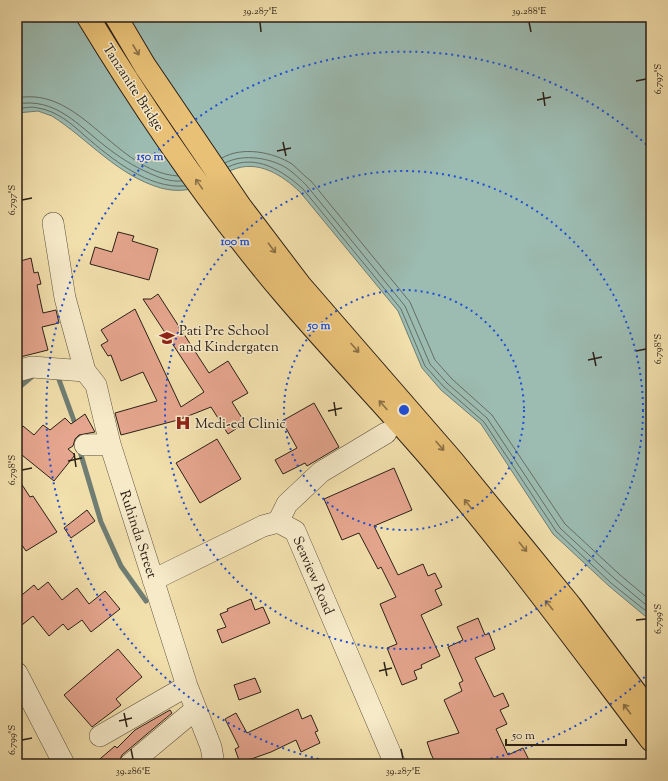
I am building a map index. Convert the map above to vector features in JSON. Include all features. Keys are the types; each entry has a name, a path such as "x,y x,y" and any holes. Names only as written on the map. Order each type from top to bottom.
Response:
{"main road":[{"name":"Tanzanite Bridge","path":"88,17 124,77 231,211"},
{"name":"Tanzanite Bridge","path":"116,17 231,211"},
{"path":"231,211 300,285 452,460 565,599 651,713"},
{"path":"231,211 285,295 439,467 556,614 651,740"}],"street":[{"path":"17,372 32,367 85,371 65,298 53,223"},
{"name":"Ruhinda Street","path":"85,371 96,385 110,444 187,686 211,747 214,764"},
{"path":"153,580 263,526 278,522 287,504 322,472 386,433"},
{"path":"85,445 110,444"},
{"name":"Seaview Road","path":"278,522 295,531 395,764"},
{"path":"17,673 64,764"},
{"path":"100,736 187,686"},
{"path":"130,764 196,709"}],"water":[{"path":"17,17 651,17 651,621 609,586 553,534 481,424 441,390 422,368 398,311 300,192 293,186 269,170 251,166 229,171 201,186 188,190 168,190 145,182 131,175 52,116 38,111 17,113"}],"building":[{"path":"118,232 134,236 132,241 158,249 149,280 90,264 95,247 112,252"},
{"path":"31,258 34,273 38,272 41,284 37,285 43,313 56,310 59,323 42,327 48,350 20,357 17,343 17,262"},
{"path":"158,294 209,373 228,361 248,393 232,402 245,423 228,434 211,407 178,420 121,435 115,413 157,401 143,372 121,381 111,355 108,356 101,345 108,341 101,330 135,309 181,407 204,392 143,299 151,299"},
{"path":"314,403 339,447 307,466 305,463 283,474 275,460 297,448 282,421"},
{"path":"85,414 95,432 79,435 75,439 73,446 68,449 75,455 54,481 17,451 17,433 23,426 34,435 43,425 50,430 65,418 71,424"},
{"path":"217,439 241,479 200,503 176,463"},
{"path":"394,468 412,510 374,526 398,575 423,564 428,576 435,573 442,587 435,590 442,605 421,615 440,656 421,665 422,668 414,671 417,679 402,685 387,648 397,644 380,604 396,597 381,567 378,569 359,533 342,540 324,499"},
{"path":"17,477 30,497 33,496 57,532 26,551 17,538"},
{"path":"87,510 95,521 71,538 64,528"},
{"path":"48,582 62,600 77,588 89,604 105,591 120,609 91,632 82,620 68,630 63,624 49,636 33,616 17,629 17,599 34,585 38,590"},
{"path":"251,599 255,610 263,607 270,623 222,643 217,630 226,627 220,614 228,611 227,609"},
{"path":"478,618 485,635 489,633 495,649 475,658 494,697 503,693 509,706 500,710 507,724 496,729 508,755 523,748 531,764 436,764 431,754 427,742 459,733 444,700 462,691 459,683 463,681 448,647 463,640 457,627"},
{"path":"118,649 142,677 116,699 121,705 92,727 64,695"},
{"path":"255,678 261,692 239,700 234,685"},
{"path":"298,709 302,719 311,715 318,731 315,732 320,743 301,752 296,740 271,752 240,763 235,749 239,747 225,719 236,713 247,733"},
{"path":"170,710 172,713 122,755 118,764 94,764 115,746 117,748 135,730"}],"waterway":[{"path":"17,389 34,375"},
{"path":"54,377 58,377 77,429 79,448 101,522 121,566 146,601"}],"place":[{"name":"Pati Pre School and Kindergaten","path":"167,338"},
{"name":"Medi-ed Clinic","path":"183,423"}]}
